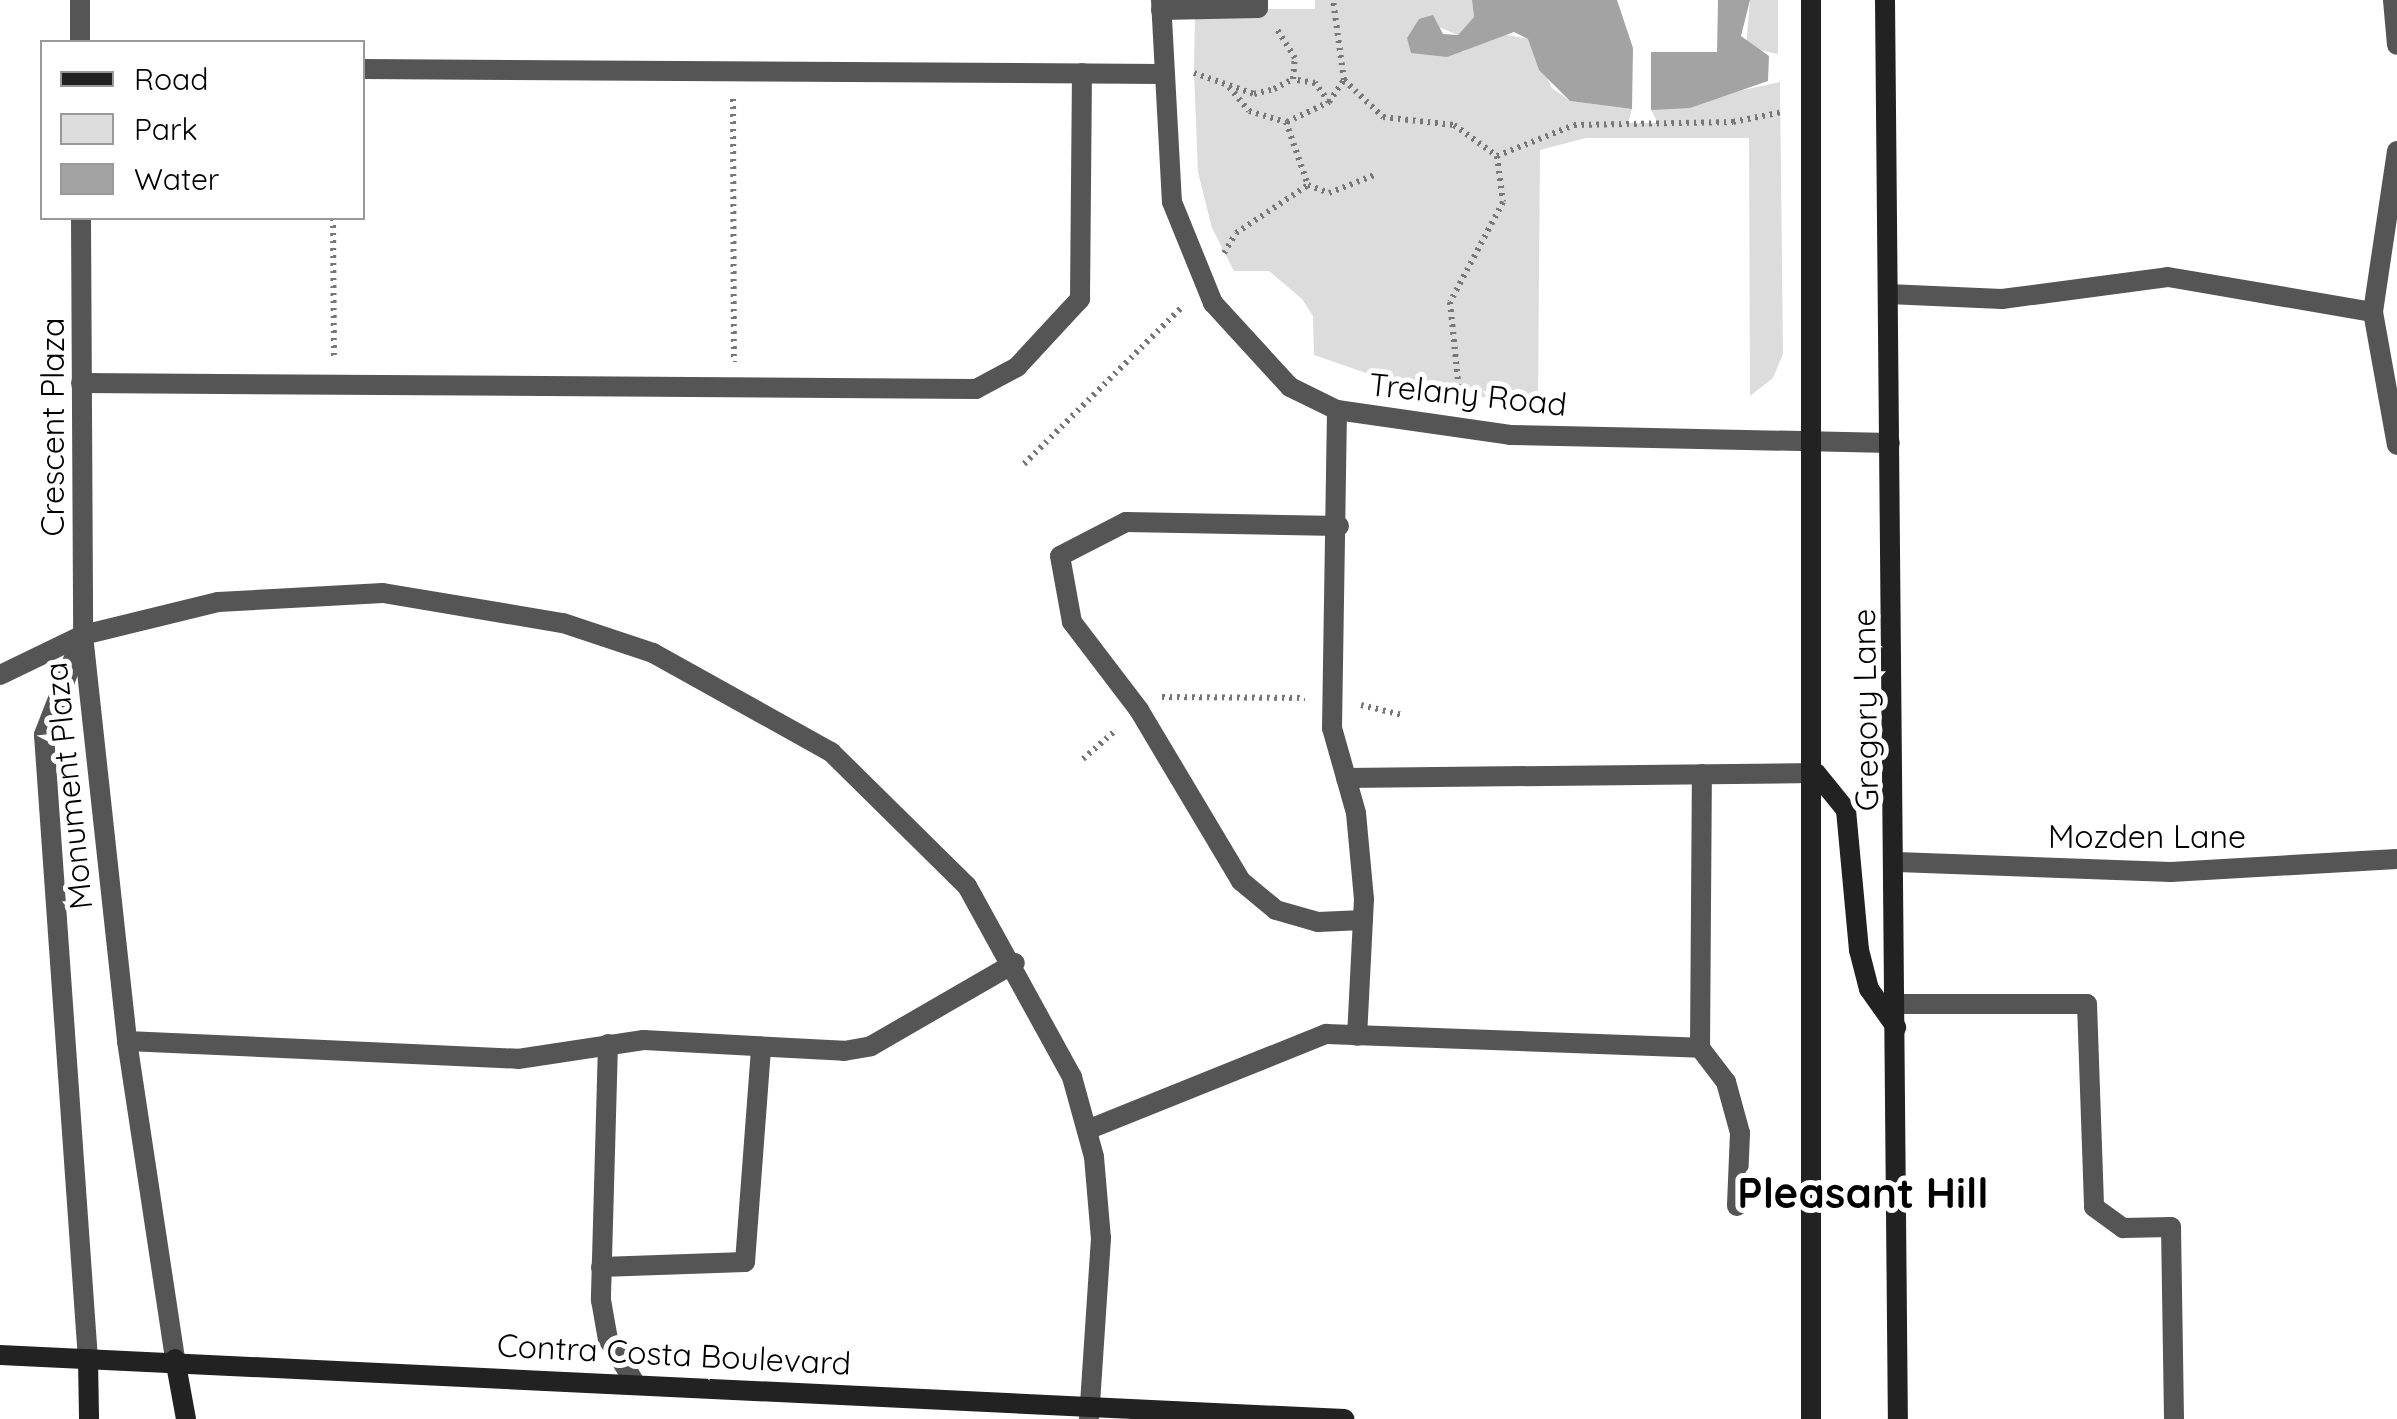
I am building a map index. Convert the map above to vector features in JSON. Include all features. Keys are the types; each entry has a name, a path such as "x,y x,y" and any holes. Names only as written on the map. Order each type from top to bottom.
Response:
{"main road":[{"name":"Gregory Lane","path":"1811,0 1816,440 1811,1419"},
{"name":"Gregory Lane","path":"1885,0 1897,862 1898,1419"},
{"path":"1816,773 1846,810 1859,950 1870,988 1896,1027"},
{"name":"Contra Costa Boulevard","path":"0,1356 175,1358 635,1383 1092,1414 1344,1419"},
{"path":"88,1358 89,1419"},
{"path":"175,1358 186,1419"}],"street":[{"path":"80,0 80,40"},
{"path":"2393,0 2397,45"},
{"path":"1161,5 1258,4"},
{"name":"Trelany Road","path":"1161,5 1161,74 1172,202 1213,303 1290,386 1337,410 1461,430 1890,442"},
{"path":"365,69 1161,74"},
{"path":"82,383 976,389 996,378 1080,300 1082,73"},
{"path":"2397,151 2373,312 2397,445"},
{"name":"Crescent Plaza","path":"81,220 83,636"},
{"path":"1888,294 2002,300 2168,277 2373,312"},
{"path":"1337,410 1339,526 1333,698 1363,920 1357,1036"},
{"path":"1339,526 1126,522 1060,556 1072,622 1139,710 1242,881 1276,910 1318,922 1363,920"},
{"path":"0,675 83,636 276,593 383,594 563,623 653,653 746,698 888,801 967,886 1015,964 1072,1077 1086,1130 1102,1238 1092,1414"},
{"name":"Monument Plaza","path":"83,636 127,1042 175,1358"},
{"name":"Monument Plaza","path":"83,636 44,735 88,1358"},
{"path":"1346,778 1816,773"},
{"path":"1702,774 1700,1048 1726,1082 1740,1133 1736,1206"},
{"name":"Mozden Lane","path":"1897,862 2171,872 2397,859"},
{"path":"127,1042 518,1059 608,1044 871,1046 1015,964"},
{"path":"1896,1004 2087,1004 2094,1207 2123,1228 2171,1227 2174,1419"},
{"path":"1086,1130 1326,1034 1700,1048"},
{"path":"608,1044 601,1267 608,1339 635,1383"},
{"path":"601,1267 745,1262 761,1046"}],"path":[{"path":"1333,0 1344,80 1383,117 1454,125 1497,156 1503,202 1450,302 1461,430"},
{"path":"1258,4 1284,34 1293,79"},
{"path":"733,71 734,387"},
{"path":"1161,74 1254,94 1293,79 1315,83 1329,102"},
{"path":"1228,86 1249,110 1286,122 1329,102 1344,80"},
{"path":"1497,156 1574,125 1812,111"},
{"path":"1286,122 1308,186"},
{"path":"333,220 334,384"},
{"path":"1083,759 1158,696 1333,698 1402,714"}],"green space":[{"path":"1315,0 1472,0 1474,17 1458,35 1419,19 1462,52 1497,33 1529,39 1552,88 1570,101 1632,109 1628,123 1658,123 1651,110 1780,82 1783,354 1773,378 1750,396 1749,138 1586,138 1540,150 1538,403 1415,390 1314,355 1313,316 1302,299 1269,271 1234,271 1212,228 1198,172 1194,73 1195,9 1315,9"},
{"path":"1750,0 1778,0 1778,54 1746,47"}],"water":[{"path":"1472,0 1617,0 1633,48 1632,109 1570,101 1539,70 1528,39 1514,32 1447,57 1411,53 1407,38 1419,19 1433,15 1443,34 1458,35 1474,17"},
{"path":"1718,0 1750,0 1741,36 1769,56 1768,81 1690,108 1651,110 1651,52 1717,52"}],"district":[{"name":"Pleasant Hill","path":"1863,1193"}]}
